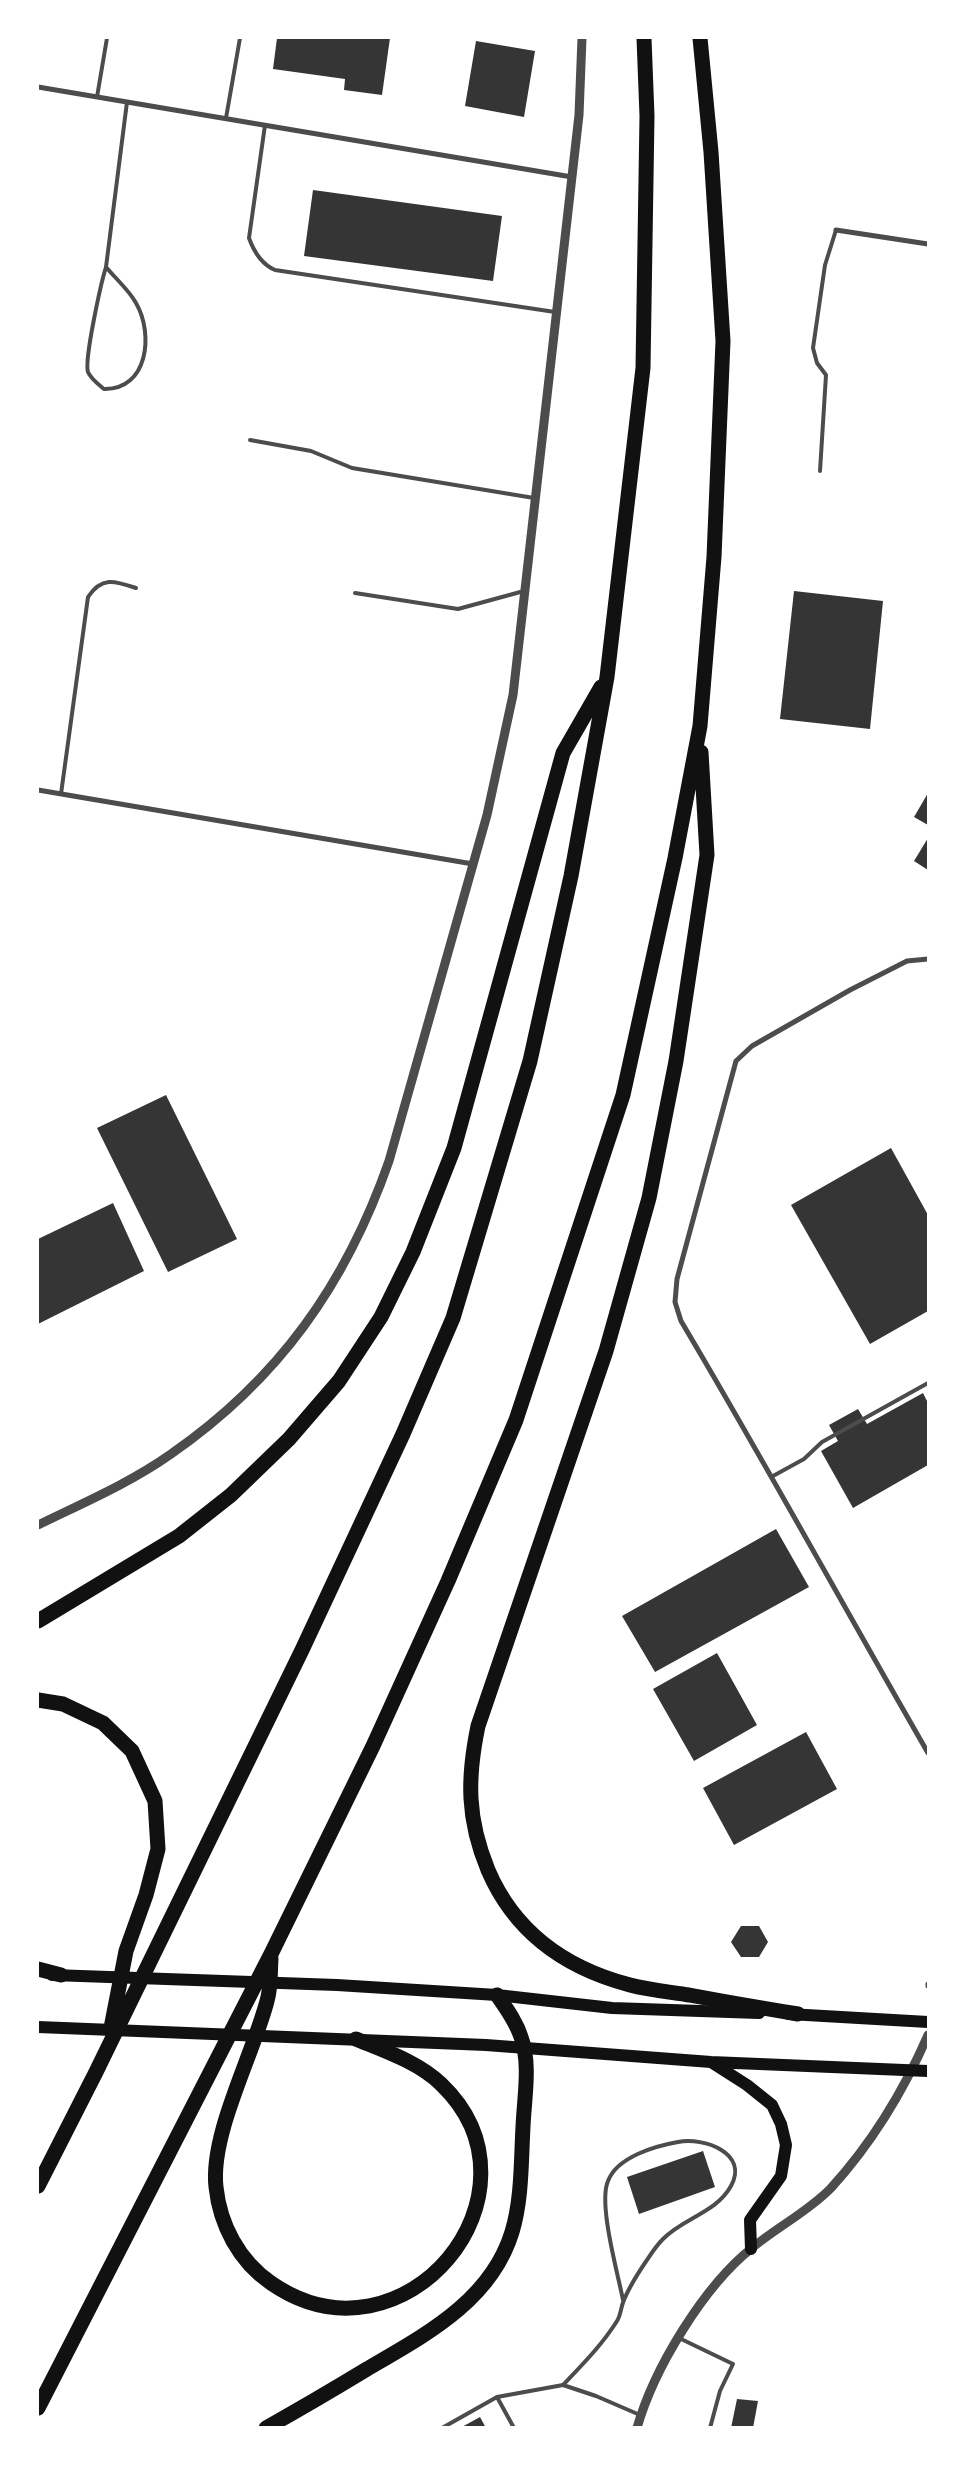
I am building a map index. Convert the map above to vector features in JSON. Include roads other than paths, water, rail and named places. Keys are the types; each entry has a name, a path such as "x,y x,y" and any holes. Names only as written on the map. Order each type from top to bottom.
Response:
{"highway":[{"path":"38,2186 302,1650 403,1434 453,1318 530,1061 571,876 607,678 643,368 647,116 644,38"},
{"path":"38,2408 272,1952 373,1746 448,1582 516,1420 623,1095 675,858 700,726 714,556 723,341 711,152 700,38"},
{"path":"38,1621 179,1536 231,1495 288,1439 339,1381 380,1316 414,1252 454,1148 563,753 607,678"},
{"path":"700,726 706,855 676,1061 649,1198 606,1351 478,1726 471,1762 472,1821 479,1848 492,1878 515,1918 544,1946 582,1968 630,1985 798,2014"},
{"path":"38,1700 63,1704 103,1724 132,1751 155,1801 158,1849 146,1895 126,1951 107,2049"},
{"path":"272,1952 268,1999 220,2139 216,2170 218,2201 222,2216 235,2244 260,2274 292,2296 314,2303 337,2307 368,2306 384,2303 412,2291 437,2273 448,2262 465,2236 476,2207 480,2178 478,2148 460,2107 452,2095 430,2074 417,2066 356,2039"},
{"path":"38,1969 61,1975"},
{"path":"266,2428 420,2338 460,2309 482,2288 497,2266 512,2232 520,2196 525,2084 524,2048 513,2018 496,1995"}],"main road":[{"path":"38,1975 337,1985 496,1995 612,2008 798,2014 928,2022"},
{"path":"38,2027 356,2039 524,2048 711,2062 928,2071"},
{"path":"711,2062 747,2085 772,2105 781,2124 786,2145 780,2176 750,2220 751,2248"}],"street":[{"path":"38,1525 139,1474 171,1454 219,1418 260,1379 299,1334 333,1284 365,1224 390,1161 473,864 503,745 513,694 526,590 555,312 572,177 578,115 582,38"},
{"path":"38,86 572,177"},
{"path":"836,230 928,244"},
{"path":"38,790 473,864"},
{"path":"928,959 907,961 850,990 752,1046 736,1061 677,1280 675,1302 681,1321 772,1476 885,1681 928,1753"},
{"path":"637,2428 640,2415 679,2338 709,2292 751,2248 830,2189 874,2136 913,2071 928,2035"}],"lane":[{"path":"97,97 107,38"},
{"path":"226,118 240,38"},
{"path":"106,267 136,302 143,320 145,342 142,363 136,377 125,386 115,389 104,389 93,380 87,367 98,292 106,267 127,102"},
{"path":"265,125 249,238 253,249 267,266 275,270 555,312"},
{"path":"820,471 826,375 817,363 813,348 825,265 836,230"},
{"path":"250,440 311,451 352,468 536,499"},
{"path":"60,794 88,597 94,588 106,582 117,582 136,588"},
{"path":"355,593 458,609 526,590"},
{"path":"772,1476 804,1459 822,1442 928,1383"},
{"path":"563,2385 597,2349 618,2320 623,2300 663,2239 712,2208 732,2185 735,2172 731,2160 719,2148 707,2142 692,2140 666,2144 618,2166 607,2181 605,2204 623,2300"},
{"path":"679,2338 733,2364 720,2391 710,2428"},
{"path":"442,2428 497,2397 563,2385 596,2396 640,2415"},
{"path":"497,2397 514,2428"}]}
